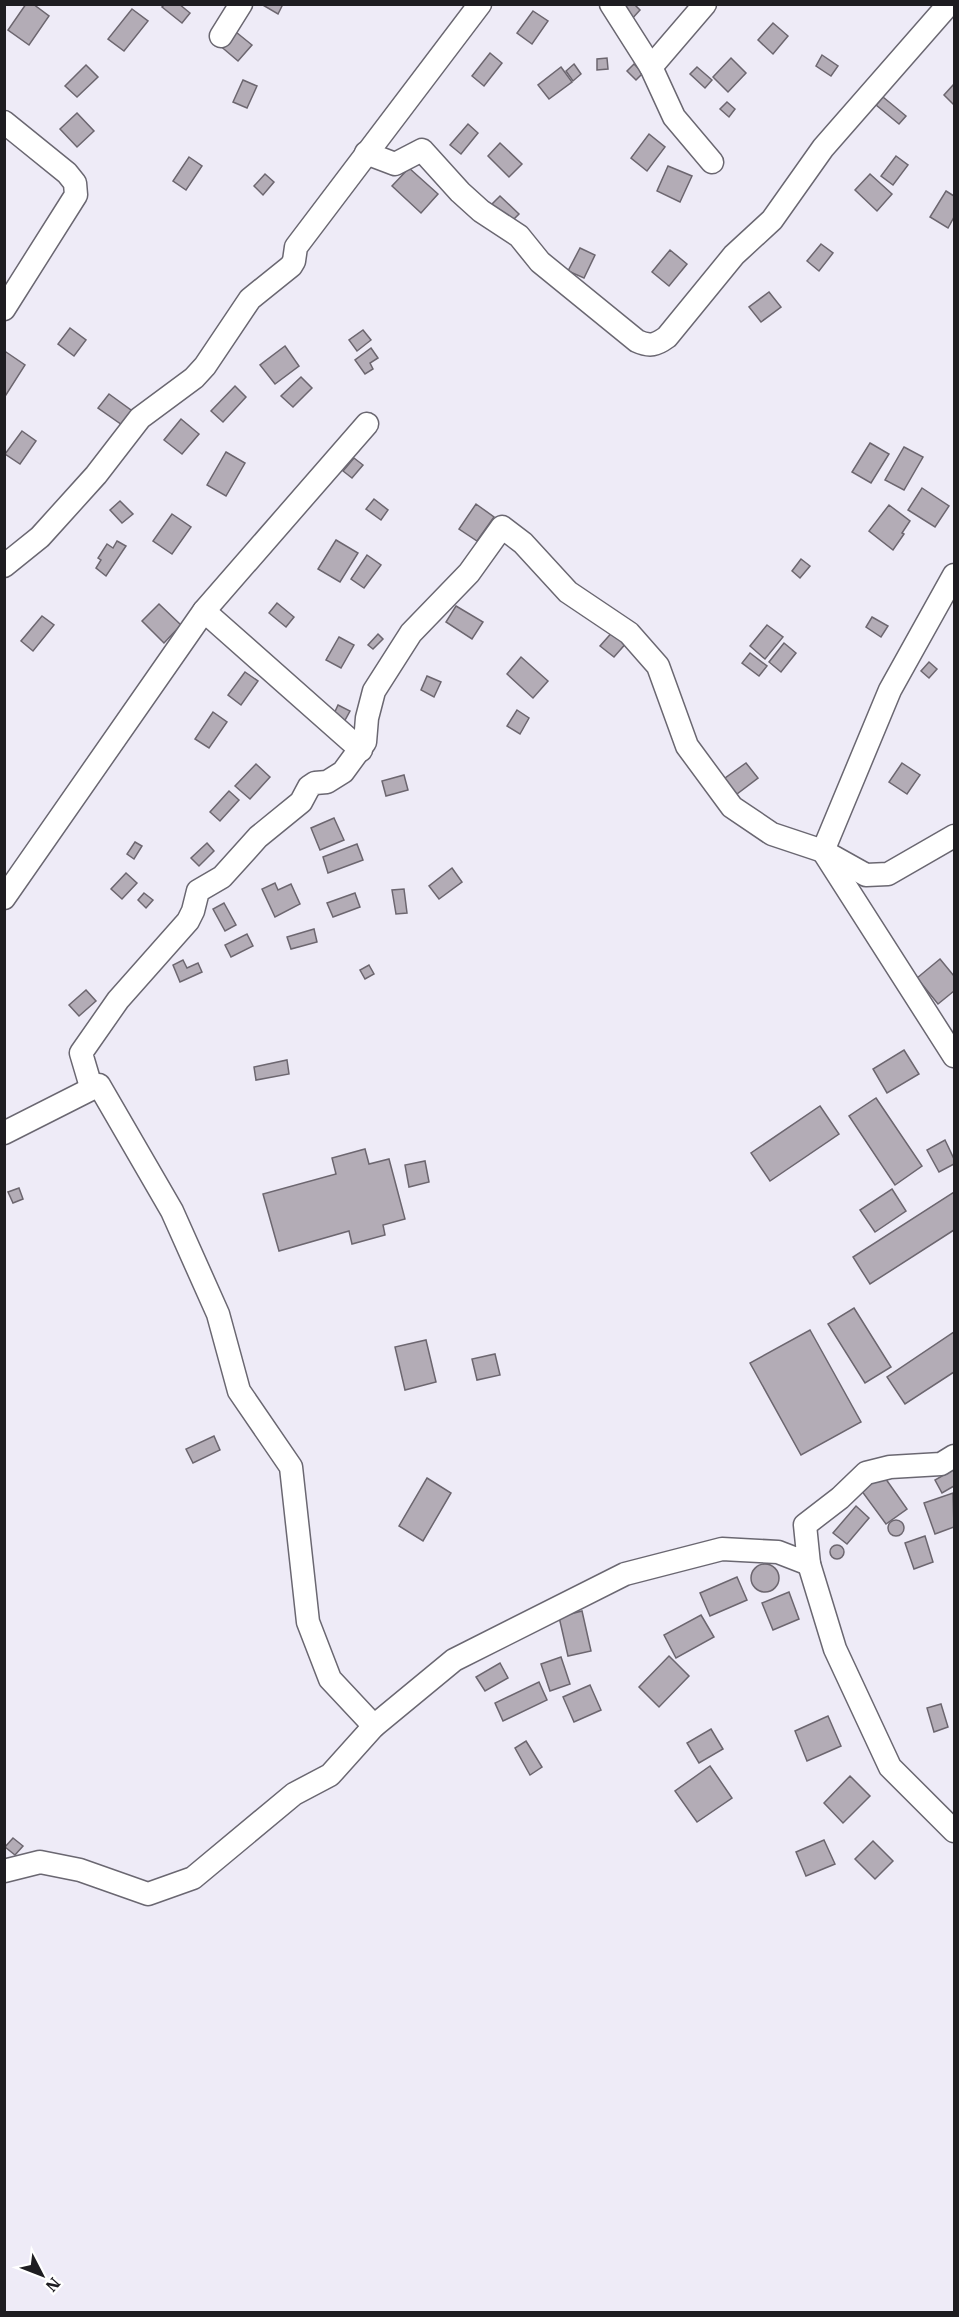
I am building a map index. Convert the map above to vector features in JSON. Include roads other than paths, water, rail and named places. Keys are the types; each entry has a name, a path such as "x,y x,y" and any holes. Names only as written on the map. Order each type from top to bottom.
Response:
{"street":[{"path":"221,36 242,4"},
{"path":"4,566 40,537 96,475 140,418 194,378 205,366 250,299 291,266 296,247 480,4"},
{"path":"611,4 651,67 674,117 712,162"},
{"path":"651,67 705,4"},
{"path":"366,153 394,164 422,150 460,192 481,211 519,236 540,262 556,276 637,340 647,345 658,344 668,337 734,255 771,220 823,148 949,4"},
{"path":"4,122 67,173 75,183 76,195 4,309"},
{"path":"4,898 204,611 366,424"},
{"path":"96,1087 89,1080 81,1053 118,1000 188,921 198,891 222,877 258,837 301,802 309,787 343,772 360,750 367,734 367,718 374,691 411,633 469,573 502,527 523,543 568,592 629,633 658,666 687,746 732,807 772,834 823,851 866,875 888,874 954,836"},
{"path":"823,851 890,690 954,575"},
{"path":"204,611 360,750"},
{"path":"823,851 954,1056"},
{"path":"4,1133 99,1085 172,1211 218,1314 239,1391 291,1467 308,1622 330,1679 374,1726"},
{"path":"954,1456 941,1464 890,1467 866,1473 840,1498 805,1525 809,1564 835,1648 890,1767 954,1831"},
{"path":"4,1871 40,1862 80,1870 148,1894 193,1878 294,1794 330,1775 374,1726 454,1660 625,1574 722,1549 778,1552 809,1564"}]}
